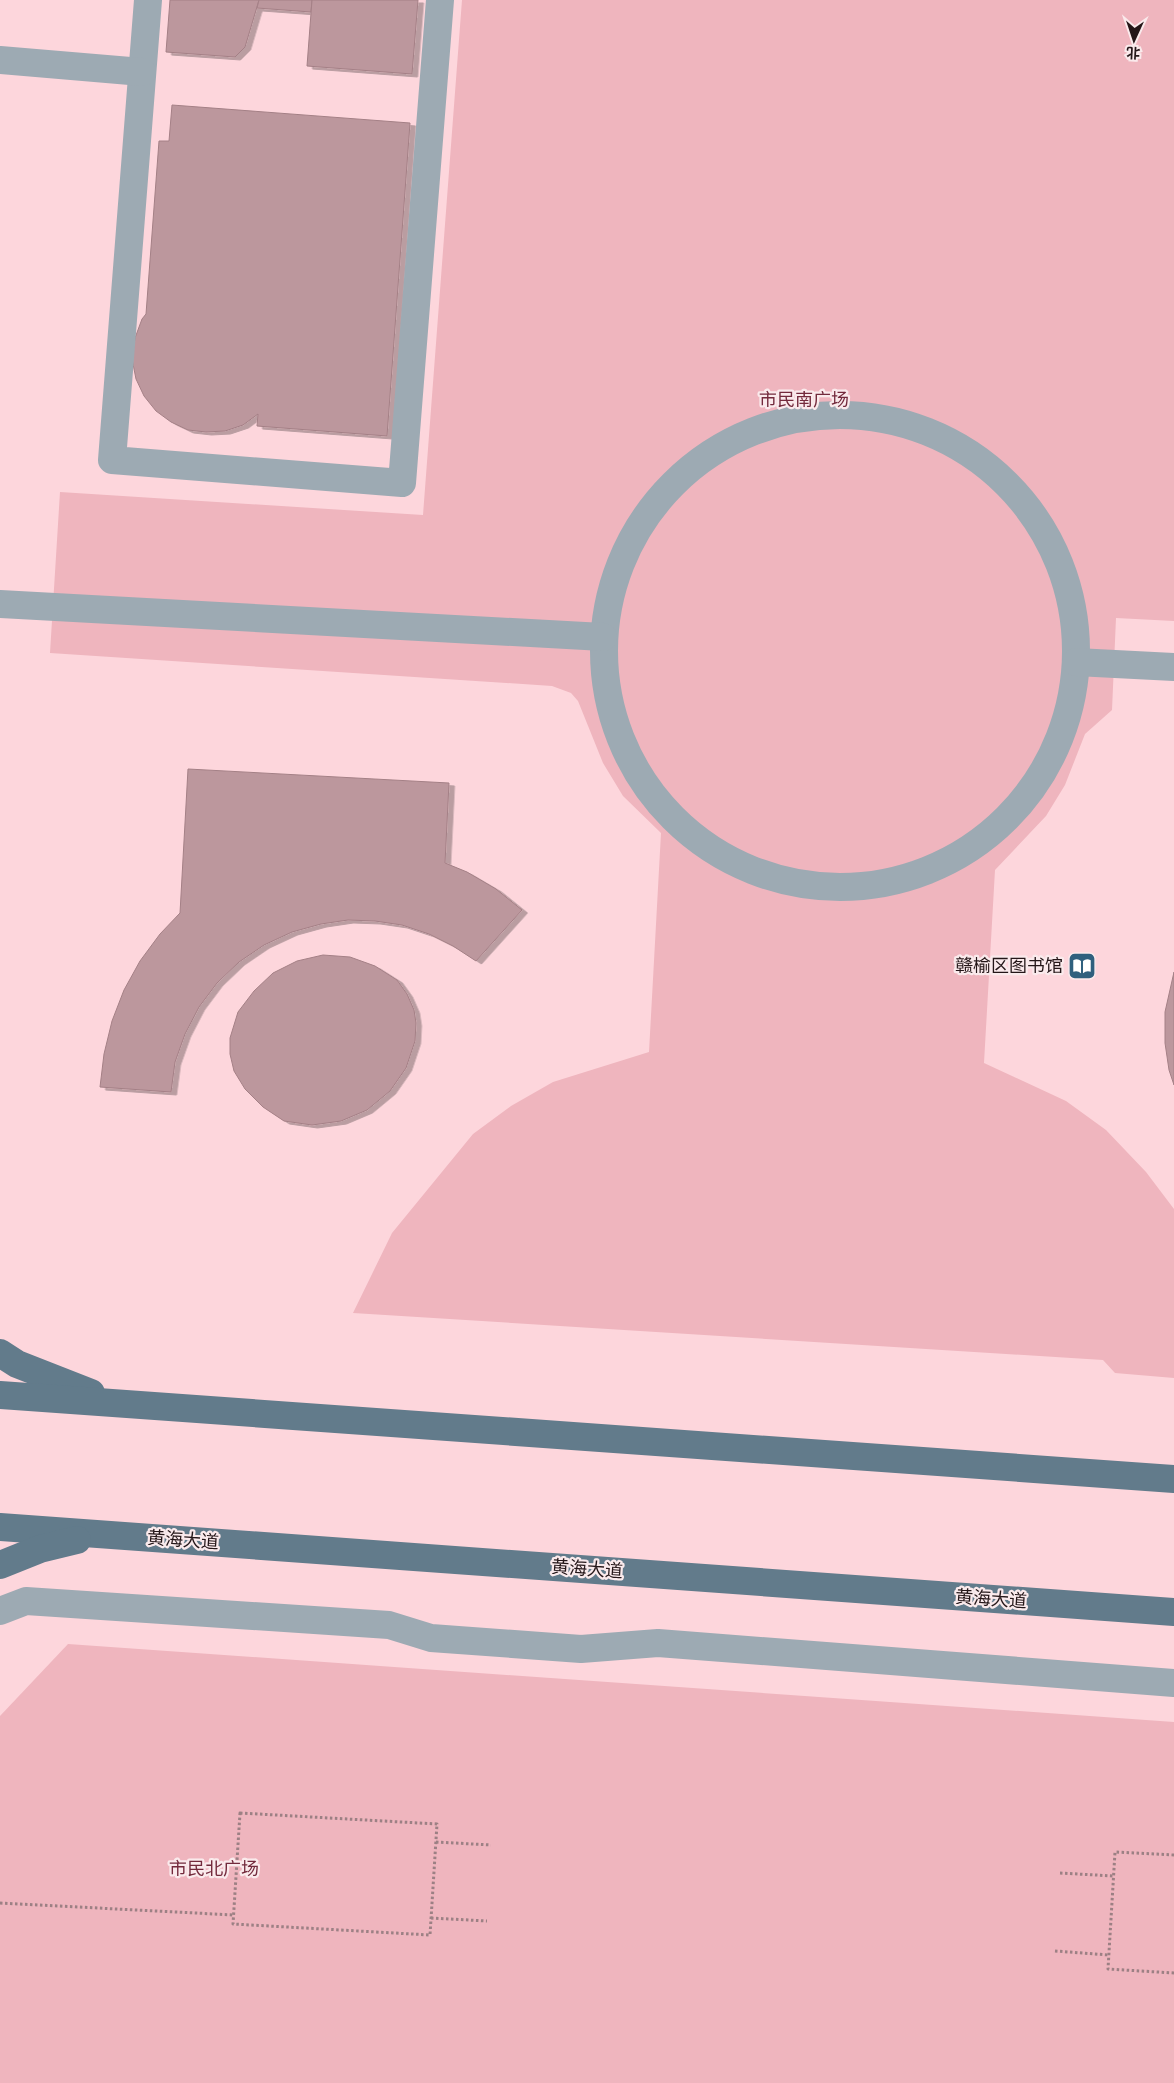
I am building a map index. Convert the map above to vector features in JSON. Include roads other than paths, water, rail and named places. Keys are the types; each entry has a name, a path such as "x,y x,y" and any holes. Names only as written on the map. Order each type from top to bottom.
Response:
{"main road":[{"path":"0,1353 17,1364 118,1403"},
{"path":"0,1395 1174,1479"},
{"name":"黄海大道","path":"0,1527 1174,1612"},
{"path":"0,1564 40,1549 102,1534"}],"street":[{"path":"148,0 112,460 402,483 440,0"},
{"path":"0,60 142,72"},
{"path":"847,415 890,421 916,428 948,441 978,460 1005,482 1033,516 1048,538 1062,569 1072,603 1077,638 1076,662 1070,707 1060,740 1044,772 1008,819 976,845 948,862 918,875 871,883 789,880 780,879 725,859 698,842 652,797 634,770 619,741 609,710 603,678 603,637 605,614 612,583 624,553 639,524 660,496 685,472 721,447 744,435 778,423 812,417 847,415"},
{"path":"0,604 603,637"},
{"path":"1076,662 1174,667"},
{"path":"0,1611 26,1601 389,1625 431,1638 581,1649 658,1642 1174,1683"}],"place":[{"name":"赣榆区图书馆","path":"1082,966"}],"park label":[{"name":"市民南广场","path":"804,400"},
{"name":"市民北广场","path":"214,1869"}]}
